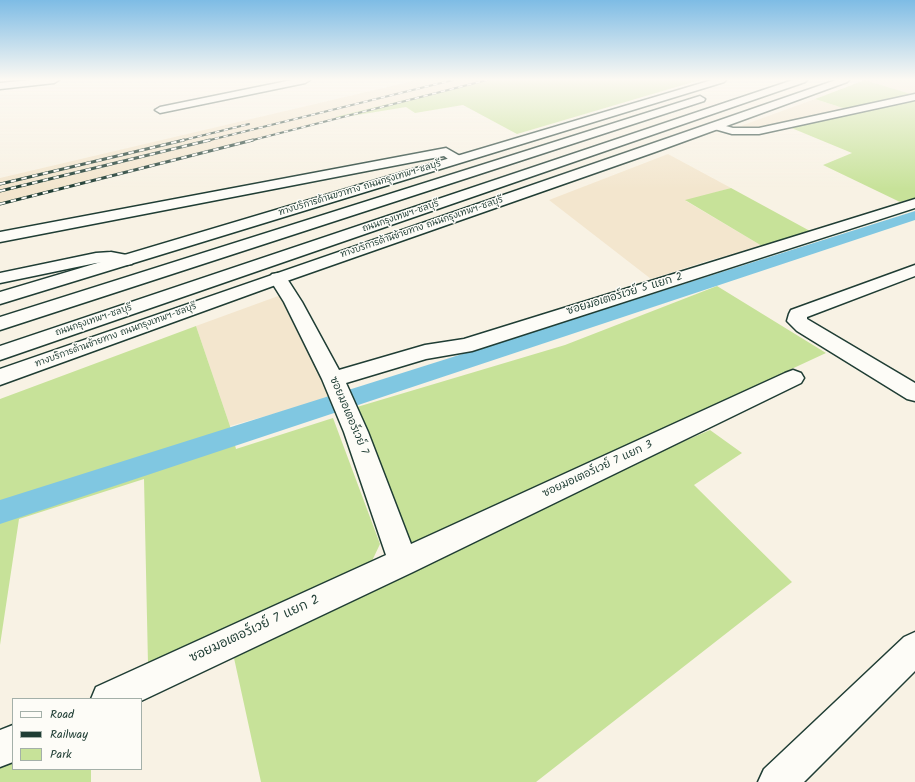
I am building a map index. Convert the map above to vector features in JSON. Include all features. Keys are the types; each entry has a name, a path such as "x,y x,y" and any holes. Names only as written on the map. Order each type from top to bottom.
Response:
{"main road":[{"name":"ทางบริการด้านขวาทาง ถนนกรุงเทพฯ-ชลบุรี","path":"0,298 599,116"},
{"name":"ถนนกรุงเทพฯ-ชลบุรี","path":"0,324 646,116"},
{"name":"ถนนกรุงเทพฯ-ชลบุรี","path":"0,353 695,116"},
{"name":"ทางบริการด้านซ้ายทาง ถนนกรุงเทพฯ-ชลบุรี","path":"0,378 278,278 742,116"},
{"path":"715,126 732,131 759,131 826,116"},
{"path":"0,237 439,153 446,152 456,159"},
{"name":"ซอยมอเตอร์เวย์ 5 แยก 2","path":"334,383 425,352 465,346 915,203"},
{"path":"0,278 96,258 111,257 126,260"},
{"path":"915,270 798,314 797,321 804,327 915,393"},
{"name":"ซอยมอเตอร์เวย์ 7","path":"278,278 293,302 334,383 352,424 403,562"},
{"name":"ซอยมอเตอร์เวย์ 7 แยก 3","path":"403,562 793,378"},
{"name":"ซอยมอเตอร์เวย์ 7 แยก 2","path":"110,698 403,562"},
{"path":"777,782 915,648"},
{"path":"0,749 12,743"}],"shaded area":[{"path":"262,116 342,116 0,203 0,178"},
{"path":"767,116 812,116 752,130 735,128"},
{"path":"668,154 731,188 686,201 762,246 707,261 651,279 549,200"},
{"path":"281,295 331,398 230,426 196,326"}],"green space":[{"path":"337,116 348,116 339,118 335,117"},
{"path":"484,116 576,116 517,134"},
{"path":"838,116 915,116 915,198 900,202 823,165 852,153 789,127"},
{"path":"731,188 810,231 762,246 685,200"},
{"path":"717,286 826,353 410,546 357,407 565,345"},
{"path":"196,326 230,426 236,449 333,418 380,544 371,563 148,664 144,479 19,519 0,645 0,399"},
{"path":"710,430 742,453 694,485 792,582 536,782 261,782 234,658 589,482"},
{"path":"12,760 12,770 91,770 91,782 0,782 0,766"}],"waterway":[{"path":"0,512 915,215"}],"railway":[{"path":"206,141 305,116"},
{"path":"249,141 345,116"},
{"path":"180,141 249,124"},
{"path":"0,184 184,140"},
{"path":"0,191 210,140"},
{"path":"0,204 253,140"}]}
